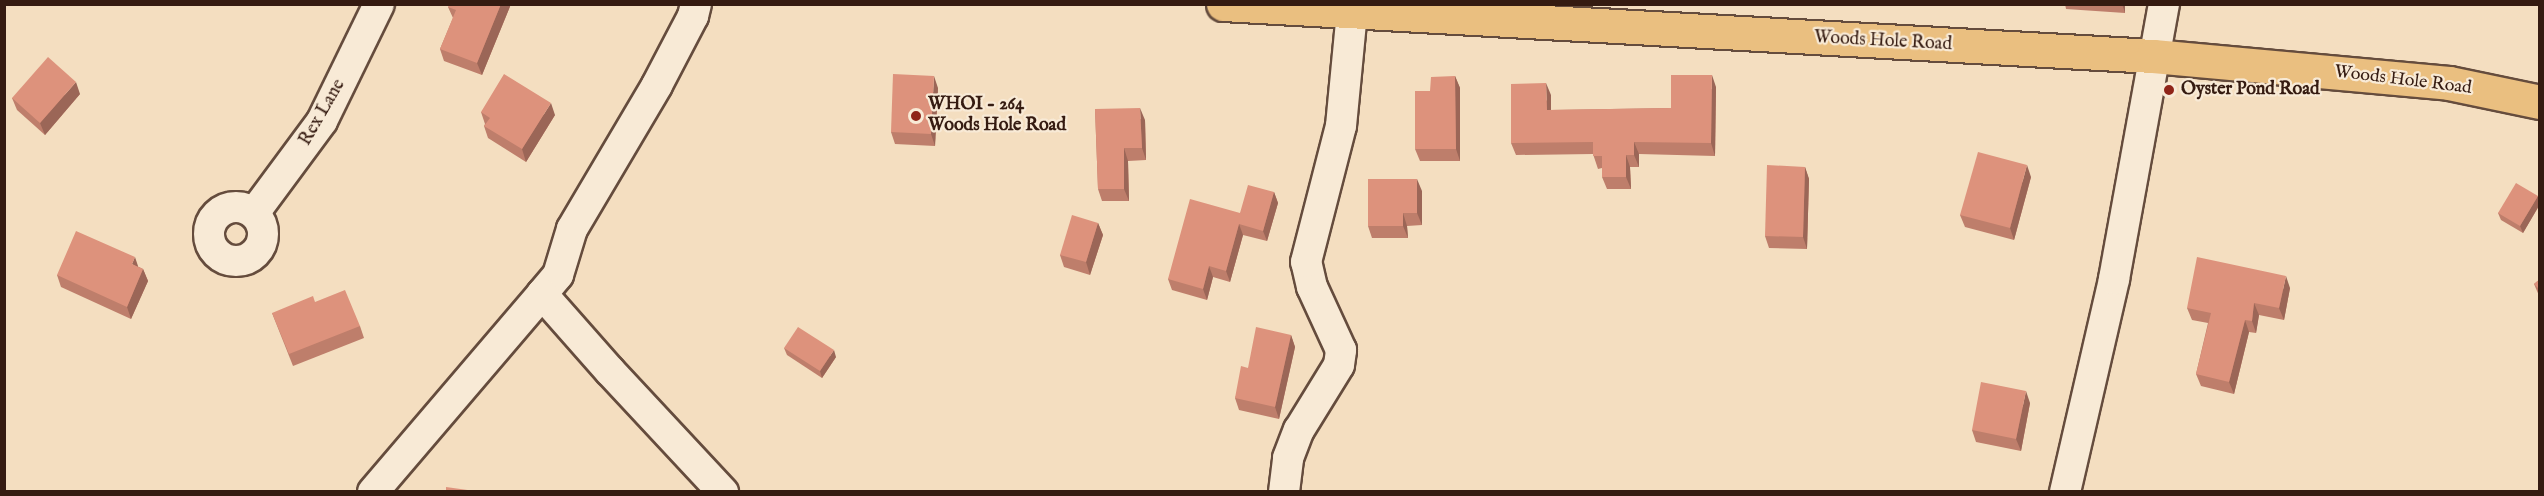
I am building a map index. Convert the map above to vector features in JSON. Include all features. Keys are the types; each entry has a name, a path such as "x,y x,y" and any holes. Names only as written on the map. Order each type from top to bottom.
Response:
{"highway":[{"name":"Woods Hole Road","path":"1223,4 2153,56 2449,83 2540,102"}],"street":[{"name":"Rex Lane","path":"254,213 322,121 379,4"},
{"path":"373,492 558,275 572,230 657,85 693,16 696,4"},
{"path":"2065,492 2114,279 2164,4"},
{"path":"1284,492 1288,458 1299,430 1340,365 1341,350 1312,287 1306,262 1341,126 1352,11"},
{"path":"542,294 617,380 723,492"}],"building":[{"path":"449,4 501,4 477,63 440,49 456,10 448,7"},
{"path":"48,57 76,82 40,123 12,98"},
{"path":"504,74 551,103 522,149 484,126 490,118 481,112"},
{"name":"WHOI - 264 Woods Hole Road","path":"893,74 934,76 931,134 891,132"},
{"path":"1671,75 1712,75 1711,143 1634,142 1634,155 1626,155 1626,177 1602,177 1602,156 1593,156 1593,142 1511,143 1511,84 1546,83 1547,110 1671,108"},
{"path":"1455,76 1456,149 1415,149 1415,91 1430,91 1431,77"},
{"path":"1140,108 1142,148 1124,148 1124,189 1098,189 1095,109"},
{"path":"1978,152 2027,165 2010,228 1960,215"},
{"path":"1767,165 1805,167 1803,237 1765,236"},
{"path":"1368,179 1417,179 1417,213 1403,213 1403,226 1368,226"},
{"path":"2516,183 2538,196 2520,226 2498,213"},
{"path":"1248,185 1274,192 1263,231 1239,224 1226,271 1209,266 1203,289 1168,279 1190,199 1240,213"},
{"path":"1072,215 1098,223 1086,262 1060,255"},
{"path":"76,231 135,257 132,264 143,269 127,307 57,275"},
{"path":"2197,257 2286,276 2279,308 2254,303 2252,321 2245,320 2229,382 2196,374 2211,313 2187,308"},
{"path":"2540,279 2540,290 2534,284"},
{"path":"345,290 360,326 289,354 272,313 313,296 315,302"},
{"path":"798,327 834,350 820,371 784,348"},
{"path":"1256,327 1291,335 1275,407 1235,398 1241,366 1248,368"},
{"path":"1981,382 2026,391 2016,439 1972,430"},
{"path":"446,487 482,492 446,492"}],"place":[{"name":"Oyster Pond Road","path":"2169,90"},
{"name":"WHOI - 264 Woods Hole Road","path":"916,116"}]}
